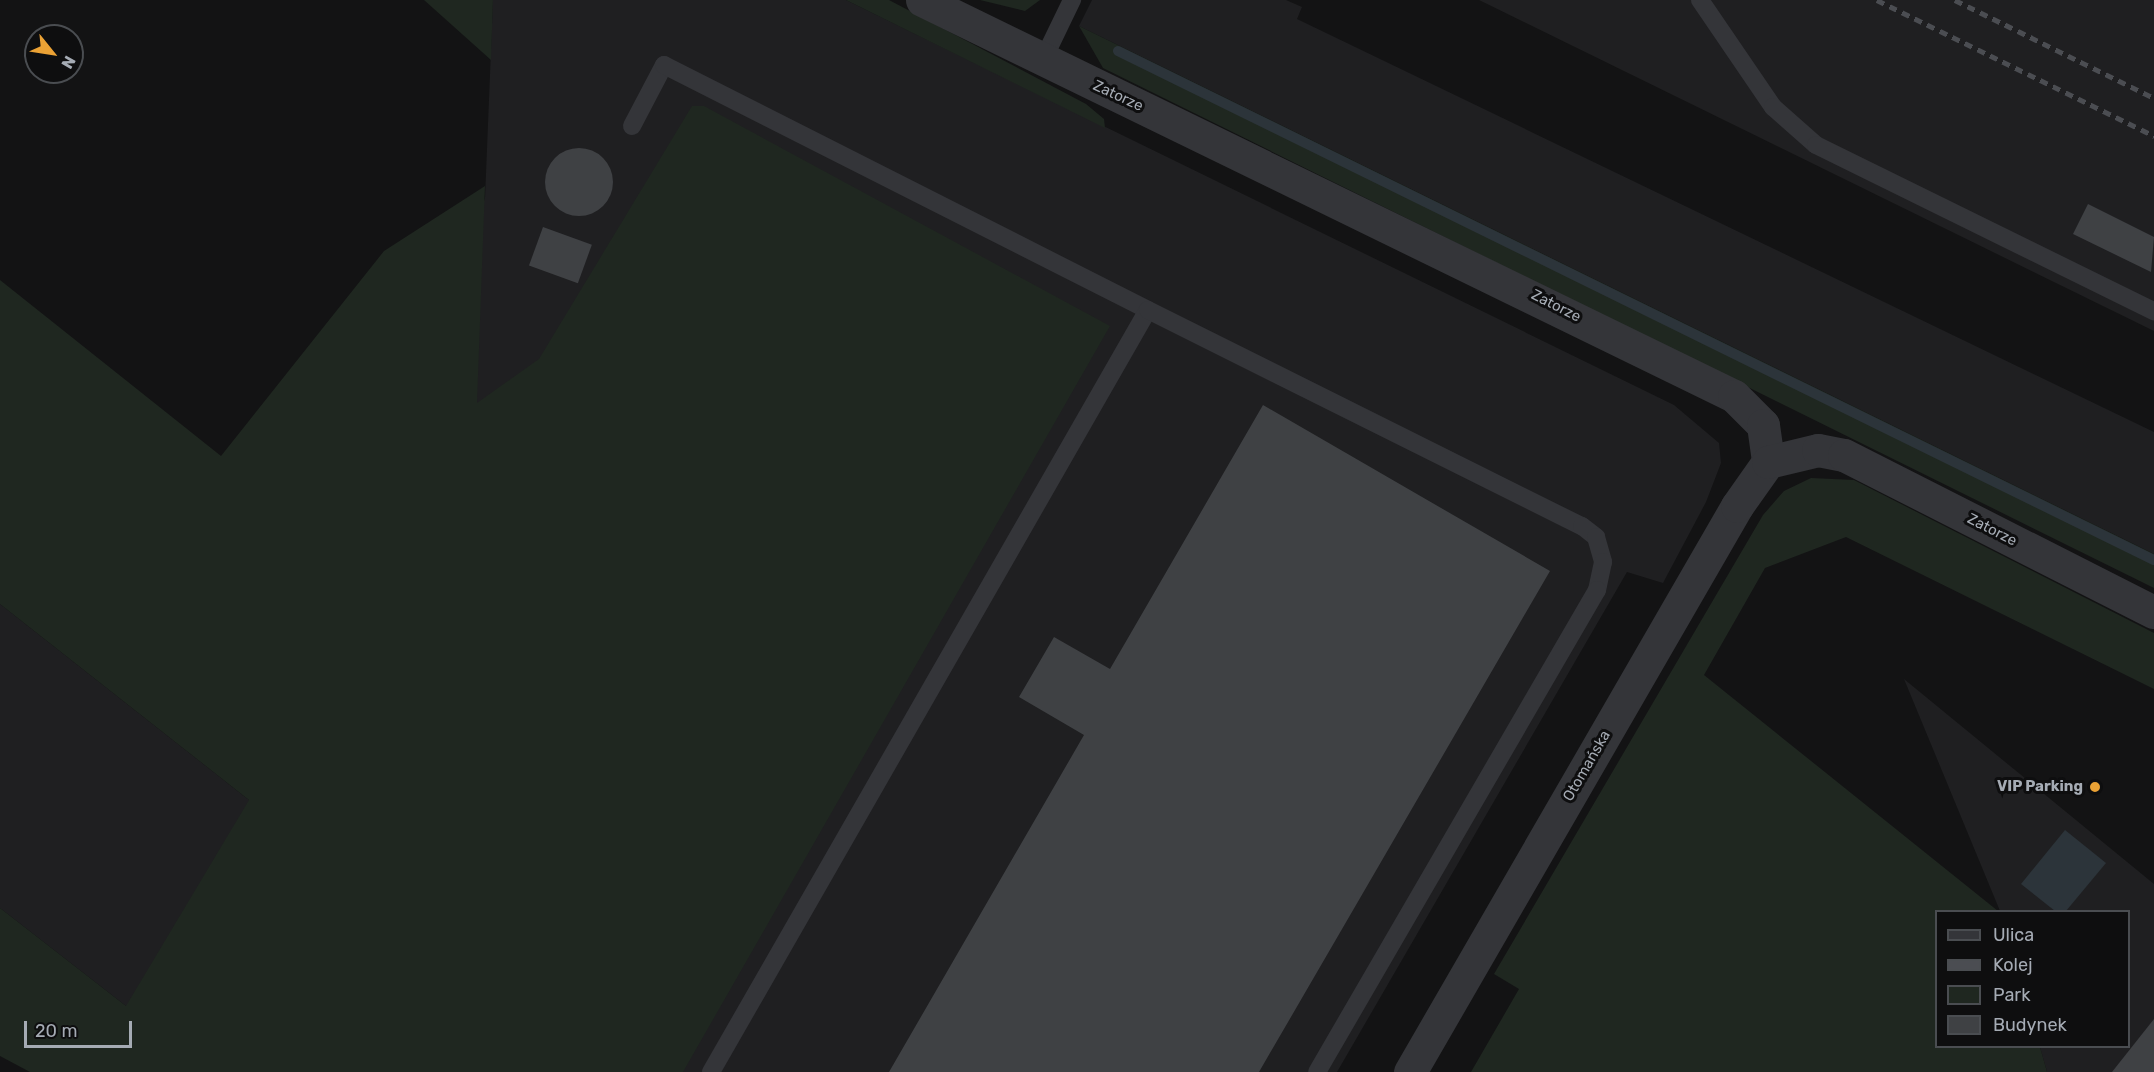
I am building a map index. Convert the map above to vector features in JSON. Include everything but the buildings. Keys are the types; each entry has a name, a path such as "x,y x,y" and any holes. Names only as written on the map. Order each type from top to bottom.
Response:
{"street":[{"name":"Zatorze","path":"922,0 1734,396 1762,425 1768,462 1818,450 1844,455 2154,612"},
{"name":"Otomańska","path":"1410,1072 1737,506 1768,462"}],"lane":[{"path":"1043,60 1072,0"},
{"path":"1700,0 1773,107 1816,146 2154,311"},
{"path":"632,126 664,65 1582,526 1596,537 1603,562 1597,590 1317,1072"},
{"path":"711,1072 1148,310"}],"shaded area":[{"path":"493,0 846,0 1674,405 1719,443 1721,463 1706,502 1663,583 1627,572 1337,1072 143,1072 126,1006 0,908 0,604 249,800 485,198"},
{"path":"1092,0 1286,0 1302,7 1297,19 2154,432 2154,554 1079,26"},
{"path":"1479,0 2154,0 2154,331"},
{"path":"1904,679 2154,884 2154,1072 2047,1072 2040,1048 2130,1048 2130,910 2000,910"},
{"path":"2065,830 2106,863 2067,910 2054,910 2021,884"}],"green space":[{"path":"424,0 493,0 491,60"},
{"path":"846,0 889,0 1086,104 1104,119 1105,128"},
{"path":"980,0 1040,0 1025,11"},
{"path":"1079,26 2154,554 2154,588 1103,68"},
{"path":"692,106 704,106 1110,326 683,1072 30,1072 0,1056 0,908 126,1006 249,800 0,604 0,280 221,456 384,251 485,186 477,403 539,359"},
{"path":"1811,478 1854,480 2154,633 2154,689 1846,537 1765,568 1704,675 1997,910 1935,910 1935,1048 2040,1048 2047,1072 1471,1072 1519,989 1494,974 1763,515 1784,491"}],"waterway":[{"path":"1118,51 2154,560"}],"railway":[{"path":"1877,0 2154,136"},
{"path":"1955,0 2154,98"}],"place":[{"name":"VIP Parking","path":"2095,787"}]}
